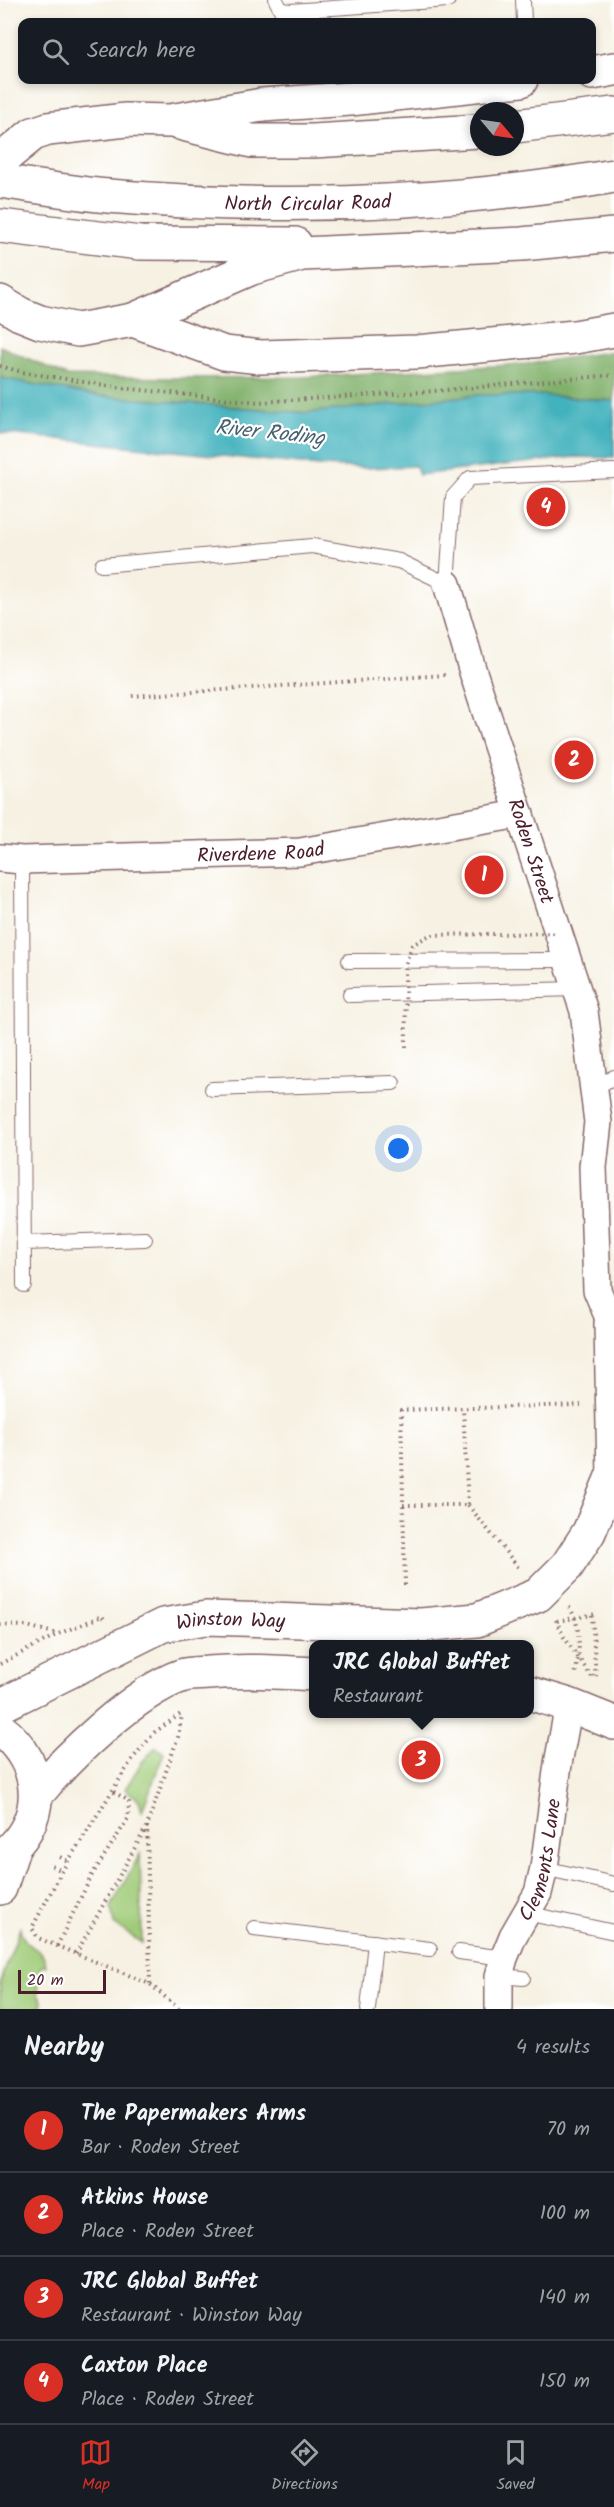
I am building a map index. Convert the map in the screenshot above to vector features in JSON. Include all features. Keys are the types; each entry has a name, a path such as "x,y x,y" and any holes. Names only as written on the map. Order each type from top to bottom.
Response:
{"main road":[{"path":"596,72 614,69"},
{"path":"0,161 33,134 48,129 126,120 170,121 262,105 350,99 485,84"},
{"path":"524,125 614,114"},
{"path":"170,121 252,141 313,141 470,132"},
{"path":"0,127 33,134"},
{"name":"North Circular Road","path":"0,181 107,196 265,204 403,200 549,187 614,176"},
{"name":"North Circular Road","path":"0,226 140,243 265,245 466,237 592,228 614,224"},
{"path":"1,301 20,314 40,322 78,330 133,320 252,268 302,254 522,244 614,235"},
{"path":"133,320 224,353 261,357 428,351 575,337 614,330"},
{"path":"613,1319 614,1478"},
{"name":"Winston Way","path":"0,1706 163,1625 206,1618 421,1625 477,1620 538,1595 567,1566 589,1532 614,1472"},
{"path":"0,1888 6,1854 26,1829 37,1794 60,1766 104,1727 147,1694 182,1676 247,1670 309,1674"},
{"path":"534,1693 571,1693 614,1723"},
{"path":"0,1729 12,1739 28,1762 37,1794"}],"street":[{"name":"Roden Street","path":"447,584 473,672 584,1011 604,1083 593,1167 597,1290 613,1319"},
{"name":"Riverdene Road","path":"11,859 300,852 520,814"},
{"name":"Roden Street","path":"598,1122 614,1149"},
{"name":"Clements Lane","path":"499,2009 513,1936 538,1893 544,1868 558,1764 571,1693"}],"lane":[{"path":"276,0 280,10 448,0"},
{"path":"523,0 524,18"},
{"path":"102,565 312,546 399,561 447,584 453,497 470,478 614,471"},
{"path":"11,859 24,1285"},
{"path":"349,961 567,960"},
{"path":"350,995 577,989"},
{"path":"212,1089 393,1083"},
{"path":"24,1243 145,1239"},
{"path":"544,1868 614,1884"},
{"path":"526,1913 614,1932"},
{"path":"254,1928 430,1949"},
{"path":"369,2009 375,1942"},
{"path":"459,1952 508,1971"}],"path":[{"path":"132,696 473,672"},
{"path":"406,1047 405,966 412,945 430,935 558,933"},
{"path":"405,1585 401,1410 582,1405"},
{"path":"463,1408 468,1505 518,1567"},
{"path":"403,1505 468,1505"},
{"path":"569,1606 576,1616 579,1657 571,1693"},
{"path":"594,1615 596,1683 564,1637 556,1621 576,1616 594,1615"},
{"path":"0,1664 58,1634 102,1616"},
{"path":"0,1625 27,1626 58,1634"},
{"path":"179,2009 150,1984 38,1938 32,1928 62,1871 133,1758 155,1732 190,1708"},
{"path":"76,1954 147,1826 178,1737 182,1713"},
{"path":"57,1946 92,1875 128,1819 129,1801 112,1791"},
{"path":"147,1826 150,1984"},
{"path":"60,1857 68,1861"},
{"path":"52,1866 62,1871"}],"green space":[{"path":"0,346 67,376 174,378 302,377 526,364 614,351 614,401 541,395 478,395 307,413 91,395 0,378"},
{"path":"156,1747 164,1753 142,1811 139,1800 125,1789 142,1762"},
{"path":"140,1854 142,1943 114,1924 111,1907"},
{"path":"20,1928 25,1941 42,1954 46,1966 40,1967 38,1995 42,2001 42,2009 0,2009 0,1984"}],"water":[{"name":"River Roding","path":"0,378 91,395 307,413 478,395 541,395 614,401 614,458 575,457 419,475 416,466 368,468 319,466 0,433"}],"place":[{"name":"Caxton Place","path":"546,507"},
{"name":"Atkins House","path":"574,760"},
{"name":"The Papermakers Arms","path":"484,875"},
{"name":"JRC Global Buffet","path":"421,1760"}]}
